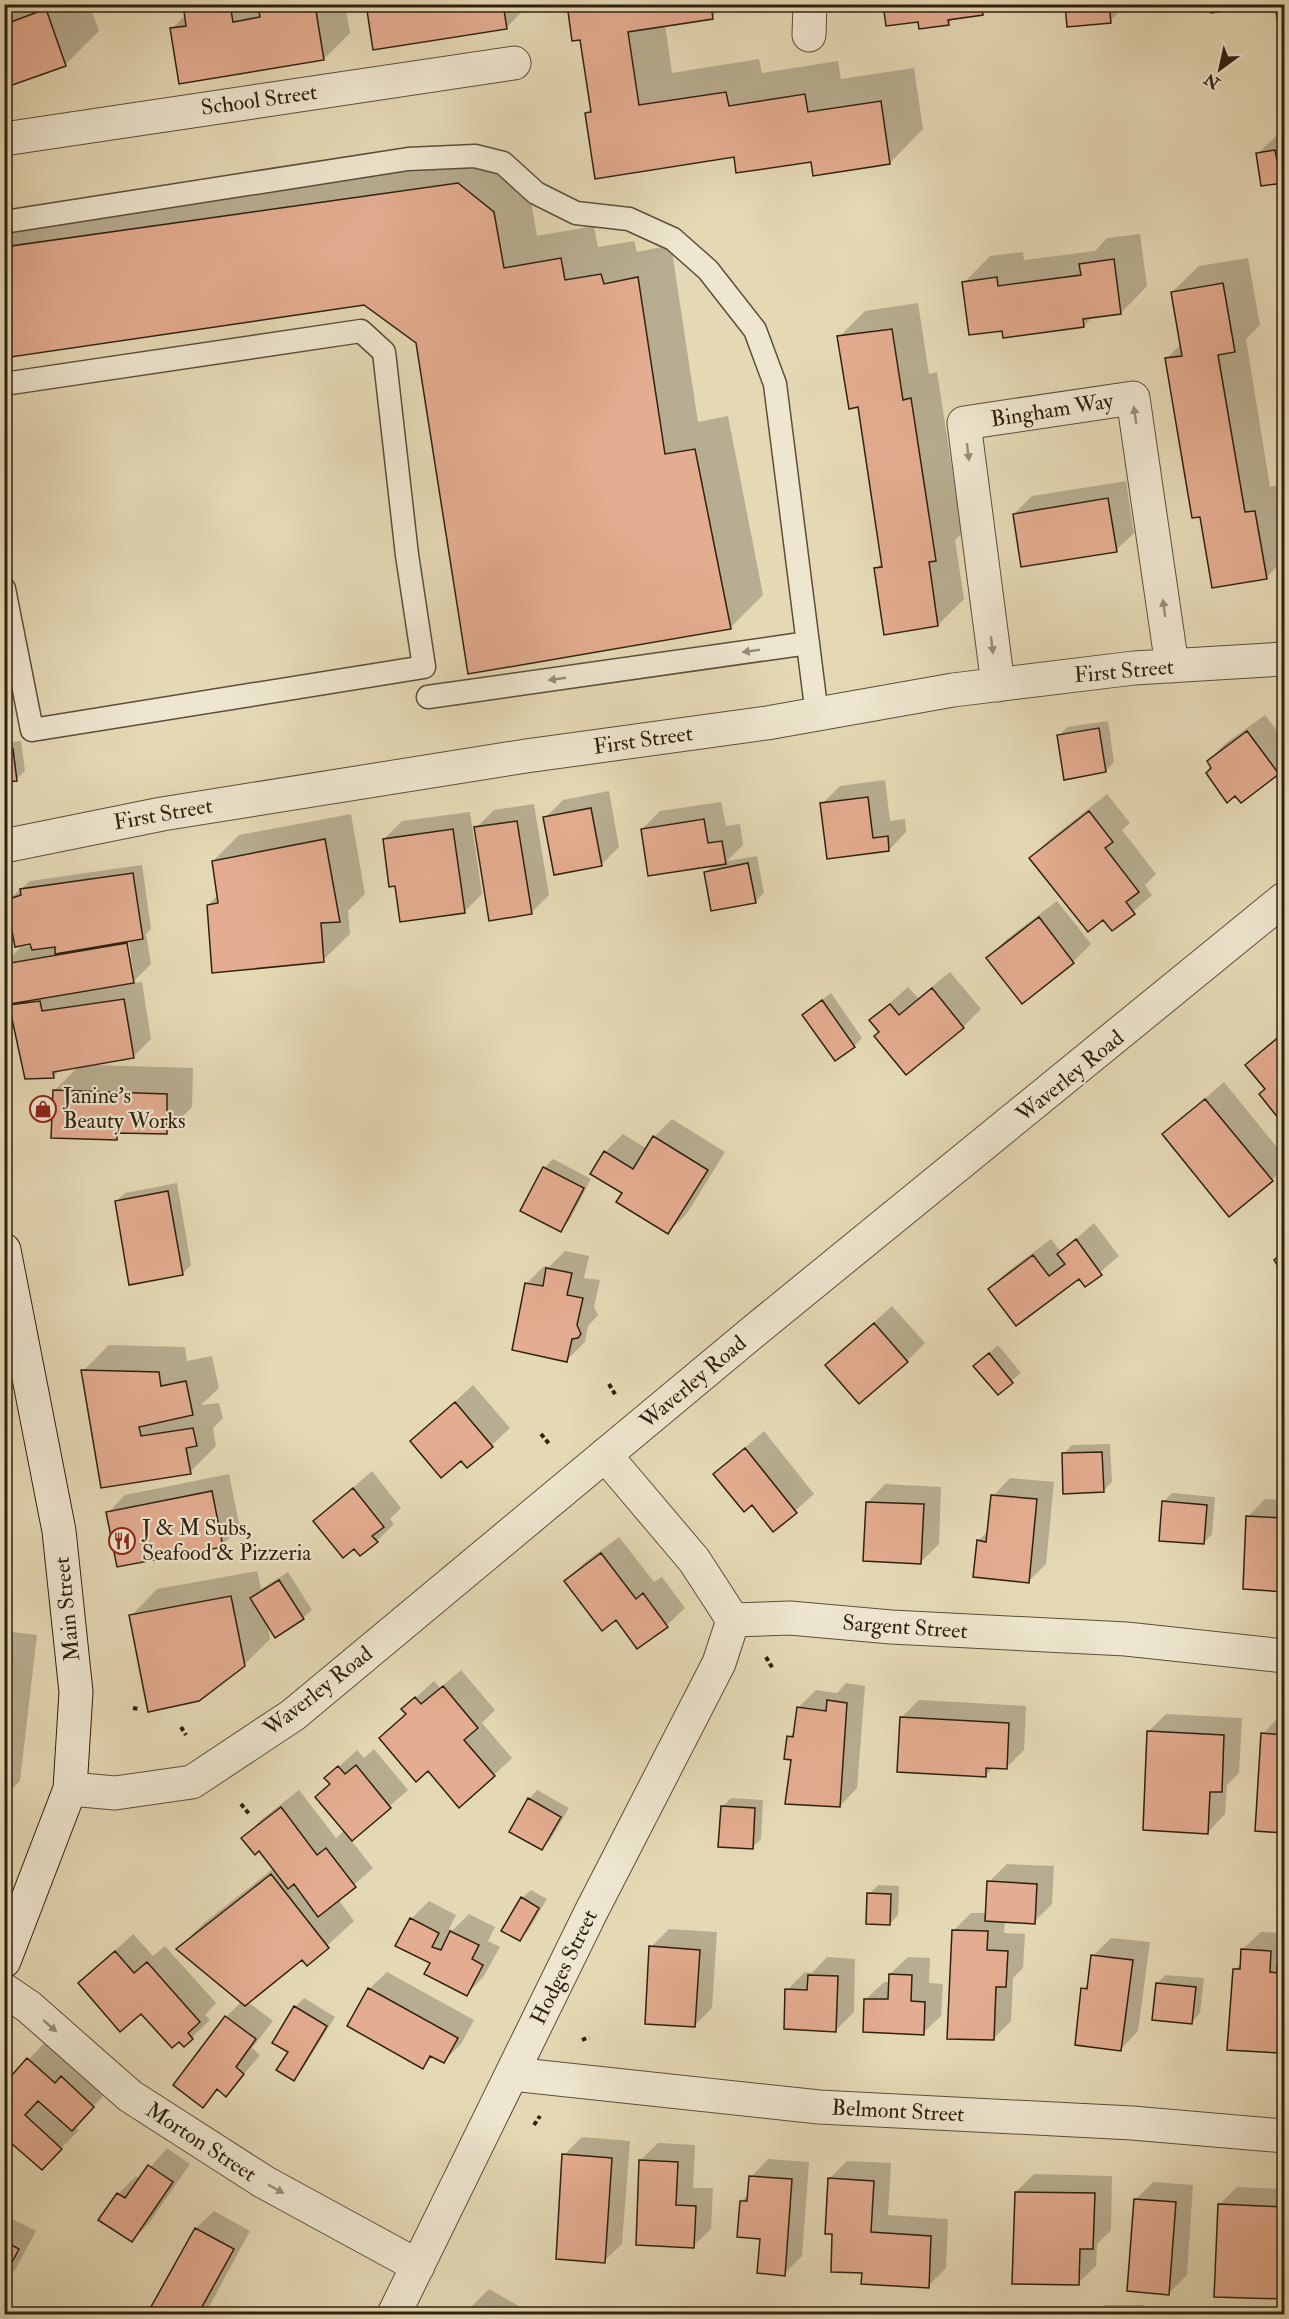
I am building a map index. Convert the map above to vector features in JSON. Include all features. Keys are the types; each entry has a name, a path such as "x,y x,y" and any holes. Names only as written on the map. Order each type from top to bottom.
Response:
{"street":[{"name":"School Street","path":"4,139 514,63"},
{"name":"Bingham Way","path":"998,684 964,423 1133,398 1172,666"},
{"name":"First Street","path":"4,846 197,808 526,756 817,715 998,684 1172,666 1284,659"},
{"name":"Waverley Road","path":"70,1789 115,1793 192,1782 293,1715 605,1455 1284,899"},
{"name":"Main Street","path":"4,1250 59,1531 76,1692 70,1789 4,1961"},
{"path":"605,1455 694,1560 733,1620"},
{"name":"Sargent Street","path":"733,1620 790,1618 891,1627 1126,1639 1284,1656"},
{"name":"Hodges Street","path":"394,2314 591,1912 719,1663 733,1620"},
{"name":"Morton Street","path":"4,1990 28,2007 130,2096 264,2182 418,2266"},
{"name":"Belmont Street","path":"512,2074 819,2107 1132,2123 1284,2136"}],"lane":[{"path":"4,222 408,159 475,156 503,163 536,193 576,213 629,219 673,239 708,270 755,330 775,384 817,715"},
{"path":"4,384 361,331 384,352 407,555 424,667 32,730 4,589"},
{"path":"428,697 808,643"}],"path":[{"path":"609,1384 616,1396"},
{"path":"541,1434 550,1445"},
{"path":"766,1657 772,1669"},
{"path":"133,1708 139,1709"},
{"path":"181,1727 186,1735"},
{"path":"241,1804 250,1815"},
{"path":"582,2040 589,2037"}],"building":[{"path":"183,4 230,4 233,22 260,17 258,4 301,4 301,7 315,5 324,60 179,84 170,28 186,26"},
{"path":"366,4 503,4 507,29 373,50"},
{"path":"567,4 711,4 713,19 628,32 639,105 726,92 729,106 805,94 808,112 881,101 890,164 813,176 811,162 736,173 734,157 595,179 585,113 591,112 580,40 572,41"},
{"path":"883,4 981,4 983,15 948,20 949,25 919,29 918,22 886,26"},
{"path":"1065,4 1109,4 1111,23 1067,27"},
{"path":"1210,4 1265,4 1211,13"},
{"path":"1275,4 1284,4 1284,31 1279,32"},
{"path":"46,9 66,66 4,88 4,14 8,23"},
{"path":"1281,140 1284,140 1284,183 1261,186 1256,153 1275,150 1277,161 1283,161"},
{"path":"458,183 494,212 504,268 561,258 565,280 601,274 604,284 638,277 665,454 695,449 731,629 468,674 416,343 364,305 4,358 4,247"},
{"path":"1114,259 1121,314 1083,319 1084,327 1003,338 1002,331 969,335 962,282 997,277 998,286 1081,275 1079,264"},
{"path":"1223,283 1235,352 1218,355 1245,512 1255,511 1267,579 1212,588 1200,517 1192,518 1165,358 1182,356 1171,292"},
{"path":"892,329 903,400 911,398 936,561 929,562 938,626 884,635 874,568 882,567 858,407 849,409 837,336"},
{"path":"1108,498 1117,552 1021,567 1013,514"},
{"path":"1099,728 1106,772 1064,780 1057,735"},
{"path":"1247,731 1279,774 1241,803 1235,796 1227,803 1206,773 1211,768 1207,761"},
{"path":"13,749 17,781 4,782 4,750"},
{"path":"868,797 873,838 888,836 889,851 827,859 820,803"},
{"path":"591,808 602,866 554,875 543,817"},
{"path":"1089,811 1113,842 1105,848 1139,892 1126,902 1135,914 1112,931 1103,920 1088,932 1029,858"},
{"path":"704,819 708,843 722,841 726,864 648,876 641,829"},
{"path":"517,821 532,914 489,921 474,827"},
{"path":"453,829 465,913 400,922 395,886 389,887 383,839"},
{"path":"325,839 340,922 321,923 324,962 212,973 207,905 218,903 212,861"},
{"path":"748,863 756,903 711,911 704,872"},
{"path":"133,873 143,939 55,954 55,947 32,950 30,944 15,947 6,900 21,895 20,889"},
{"path":"1039,917 1074,963 1022,1004 986,958"},
{"path":"127,943 134,983 10,1004 4,964"},
{"path":"932,988 964,1028 906,1075 874,1036 879,1032 869,1020 890,1004 899,1015"},
{"path":"124,999 134,1058 53,1072 54,1078 25,1079 9,1005 40,1001 42,1011"},
{"path":"822,1000 855,1047 835,1061 802,1015"},
{"path":"1281,1035 1284,1039 1284,1114 1279,1119 1259,1094 1265,1089 1245,1065"},
{"path":"53,1090 167,1094 167,1134 117,1133 117,1140 51,1138"},
{"path":"1205,1099 1273,1181 1229,1217 1162,1134"},
{"path":"653,1136 708,1170 668,1234 616,1202 622,1193 590,1174 604,1151 633,1169"},
{"path":"543,1167 584,1188 561,1232 520,1211"},
{"path":"168,1191 183,1275 129,1285 115,1201"},
{"path":"1076,1239 1102,1275 1085,1287 1079,1279 1016,1326 988,1289 1033,1255 1049,1276 1065,1264 1057,1254"},
{"path":"1284,1252 1284,1275 1274,1260"},
{"path":"546,1268 572,1273 567,1295 583,1298 577,1325 581,1334 578,1338 572,1339 567,1362 512,1350 525,1283 543,1286"},
{"path":"874,1323 908,1362 859,1404 825,1365"},
{"path":"989,1353 1013,1383 998,1395 973,1366"},
{"path":"81,1370 159,1372 161,1386 186,1381 193,1415 139,1427 141,1436 193,1428 197,1446 186,1448 191,1474 101,1488"},
{"path":"455,1402 493,1447 467,1468 461,1461 441,1478 410,1441"},
{"path":"745,1448 797,1513 773,1532 752,1505 744,1512 713,1474"},
{"path":"1102,1452 1104,1492 1063,1494 1062,1453"},
{"path":"353,1488 384,1527 372,1536 378,1542 360,1556 354,1549 343,1558 313,1521"},
{"path":"212,1491 223,1547 117,1567 106,1512"},
{"path":"991,1495 1037,1499 1029,1583 973,1577 977,1540 986,1542"},
{"path":"1162,1501 1207,1505 1204,1544 1159,1541"},
{"path":"866,1502 924,1504 921,1564 863,1561"},
{"path":"1246,1516 1283,1518 1284,1592 1243,1589"},
{"path":"601,1553 636,1599 643,1593 668,1627 637,1649 616,1620 602,1631 564,1581"},
{"path":"279,1580 304,1619 275,1638 250,1598"},
{"path":"231,1596 245,1666 199,1701 148,1712 129,1615"},
{"path":"4,1660 12,1660 4,1724"},
{"path":"443,1686 478,1728 464,1740 495,1776 459,1808 428,1771 416,1782 379,1738 406,1714 401,1709 415,1697 421,1704"},
{"path":"827,1700 847,1703 840,1807 785,1804 791,1760 784,1759 787,1736 793,1737 797,1707 826,1711"},
{"path":"900,1717 1009,1723 1007,1769 986,1768 986,1777 897,1772"},
{"path":"1147,1731 1224,1735 1222,1792 1210,1792 1208,1834 1143,1830"},
{"path":"1261,1733 1284,1735 1284,1833 1255,1831"},
{"path":"356,1765 391,1808 352,1841 315,1797 330,1784 324,1778 338,1766 345,1774"},
{"path":"528,1798 561,1817 542,1850 509,1832"},
{"path":"721,1806 755,1808 753,1849 718,1847"},
{"path":"281,1807 317,1855 326,1848 356,1887 318,1917 294,1884 288,1889 259,1851 255,1855 241,1838"},
{"path":"271,1874 329,1948 307,1966 302,1960 245,2006 176,1949"},
{"path":"987,1881 1037,1884 1035,1924 985,1921"},
{"path":"867,1893 891,1894 890,1925 866,1924"},
{"path":"521,1897 539,1908 520,1941 501,1931"},
{"path":"410,1918 439,1933 432,1947 441,1950 450,1931 479,1945 472,1959 483,1965 467,1996 424,1974 430,1963 395,1946"},
{"path":"952,1930 988,1931 987,1950 1008,1951 1006,1987 996,1987 994,2040 947,2039"},
{"path":"649,1946 700,1950 695,2027 645,2024"},
{"path":"1241,1949 1271,1951 1270,1972 1277,1973 1277,1966 1284,1963 1284,2027 1281,2031 1281,2053 1227,2050 1233,1969 1240,1969"},
{"path":"115,1951 134,1973 147,1962 200,2022 188,2033 193,2039 184,2047 179,2042 172,2048 141,2014 120,2032 78,1983"},
{"path":"1091,1955 1133,1960 1121,2051 1075,2045 1081,1988 1087,1989"},
{"path":"889,1974 912,1975 911,2001 925,2002 924,2035 863,2032 864,1999 888,1999"},
{"path":"808,1975 838,1976 836,2032 784,2029 785,1989 807,1990"},
{"path":"1156,1983 1196,1987 1192,2024 1152,2020"},
{"path":"368,1988 458,2038 444,2063 430,2056 423,2069 347,2026"},
{"path":"294,2006 327,2026 294,2081 276,2070 288,2052 272,2043"},
{"path":"225,2016 256,2039 236,2067 244,2074 226,2097 217,2089 203,2108 173,2085"},
{"path":"27,2058 55,2083 61,2076 94,2107 72,2131 38,2101 25,2115 62,2149 42,2170 4,2137 4,2084"},
{"path":"562,2154 612,2158 605,2263 556,2259"},
{"path":"639,2160 678,2162 676,2205 696,2206 694,2248 636,2245"},
{"path":"148,2165 173,2182 132,2242 98,2220 117,2193 125,2198"},
{"path":"749,2176 792,2179 785,2276 757,2273 760,2239 737,2237 740,2201 747,2201"},
{"path":"828,2178 874,2181 871,2232 931,2236 929,2288 861,2284 862,2273 831,2272 832,2234 825,2234"},
{"path":"1015,2192 1095,2193 1093,2249 1080,2249 1079,2285 1012,2284"},
{"path":"1134,2199 1176,2202 1169,2295 1127,2291"},
{"path":"1218,2204 1284,2207 1284,2299 1214,2297"},
{"path":"195,2228 234,2249 198,2314 147,2314"},
{"path":"4,2241 19,2249 4,2277"}],"place":[{"name":"Janine's Beauty Works","path":"43,1109"},
{"name":"J & M Subs, Seafood & Pizzeria","path":"122,1541"}]}
